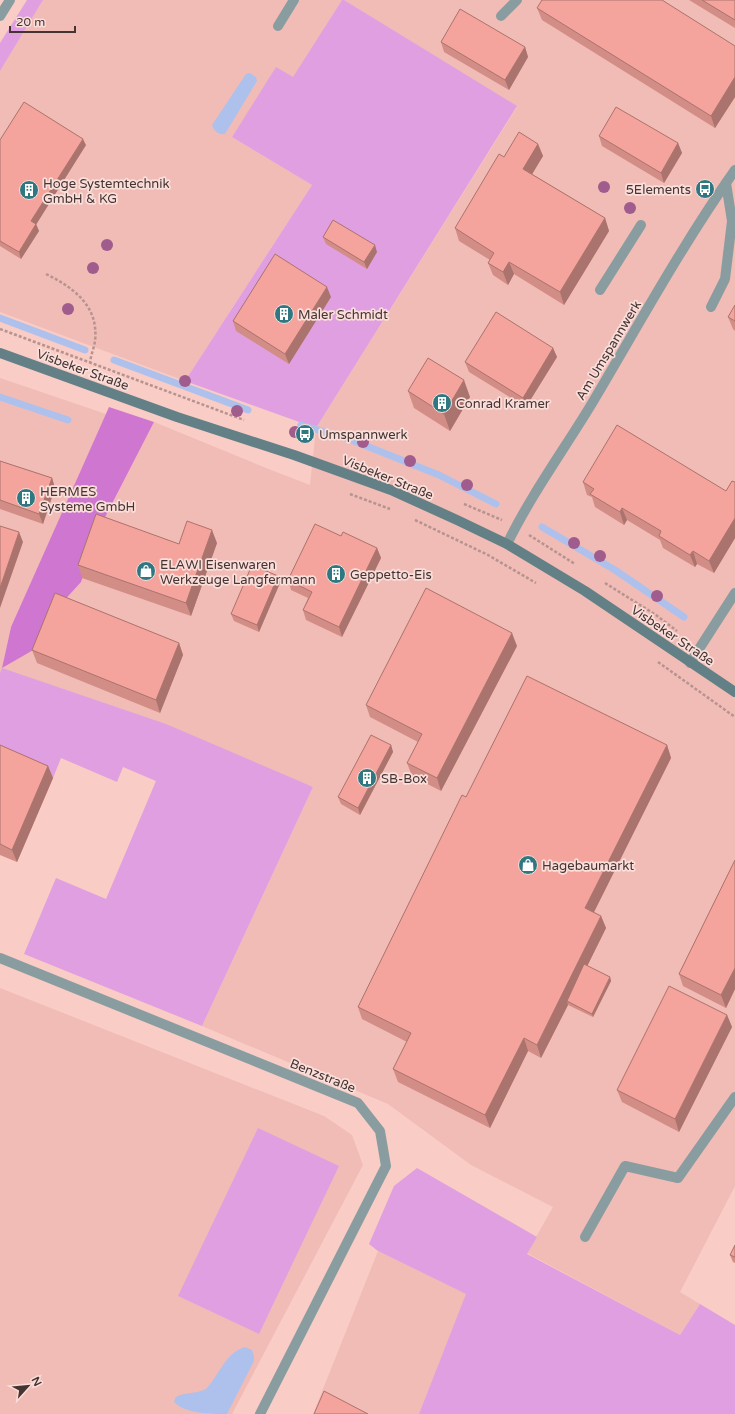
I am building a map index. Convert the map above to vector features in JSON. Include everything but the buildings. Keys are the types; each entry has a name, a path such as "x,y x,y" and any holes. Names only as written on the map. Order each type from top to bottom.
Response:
{"main road":[{"name":"Visbeker Straße","path":"0,352 177,417 294,455 391,490 457,520 507,544 586,591 690,663 735,692"}],"street":[{"path":"0,16 10,0"},
{"path":"278,26 294,0"},
{"path":"501,16 517,0"},
{"name":"Am Umspannwerk","path":"507,544 535,492 590,407 702,219 735,170"},
{"path":"711,307 725,279 732,221 726,183"},
{"path":"600,290 641,225"},
{"path":"690,663 735,593"},
{"name":"Benzstraße","path":"0,958 358,1103 380,1131 386,1166 260,1414"},
{"path":"585,1237 624,1166 678,1178 735,1097"}],"path":[{"path":"46,274 66,284 82,298 90,311 95,327 95,342 90,362"},
{"path":"348,494 391,510"},
{"path":"411,518 488,555 540,584"},
{"path":"657,661 735,717"}],"shaded area":[{"path":"27,0 43,0 0,71 0,43"},
{"path":"43,0 342,0 293,78 276,68 232,137 312,185 185,381 0,312 0,71"},
{"path":"342,0 517,106 316,428 185,381 312,185 232,137 276,67 293,77"},
{"path":"344,0 735,0 735,1186 680,1292 700,1304 680,1335 527,1253 553,1207 471,1165 388,1104 202,1026 313,787 2,669 0,673 0,378 106,414 11,627 2,668 100,527 154,422 310,485 316,428 517,107"},
{"path":"109,407 154,422 100,527 81,582 60,605 42,645 2,668 11,627"},
{"path":"2,668 166,724 313,787 202,1026 24,954 56,878 106,899 156,781 123,767 117,782 61,758 53,778 0,756 0,673"},
{"path":"0,988 324,1116 352,1135 363,1165 232,1414 0,1414"},
{"path":"258,1128 339,1166 259,1334 178,1296"},
{"path":"417,1168 537,1237 527,1254 680,1335 700,1304 735,1325 735,1414 419,1414 466,1294 378,1251 369,1244 394,1186"},
{"path":"378,1251 467,1294 419,1414 313,1414"}],"water":[{"path":"250,73 256,77 257,81 225,134 218,133 212,125 246,74"},
{"path":"245,1347 252,1350 254,1361 227,1414 191,1411 174,1402 175,1398 178,1396 206,1389 232,1354"}],"waterway":[{"path":"0,318 85,350"},
{"path":"114,360 248,410"},
{"path":"0,397 68,420"},
{"path":"301,425 349,439 439,475 496,504"},
{"path":"542,527 615,570 684,617"}],"place":[{"name":"5Elements","path":"705,189"},
{"name":"Hoge Systemtechnik GmbH & KG","path":"29,190"},
{"name":"Maler Schmidt","path":"284,314"},
{"name":"Conrad Kramer","path":"442,403"},
{"name":"Umspannwerk","path":"305,434"},
{"name":"HERMES Systeme GmbH","path":"26,498"},
{"name":"ELAWI Eisenwaren Werkzeuge Langfermann","path":"146,571"},
{"name":"Geppetto-Eis","path":"336,574"},
{"name":"SB-Box","path":"367,778"},
{"name":"Hagebaumarkt","path":"528,865"}]}
